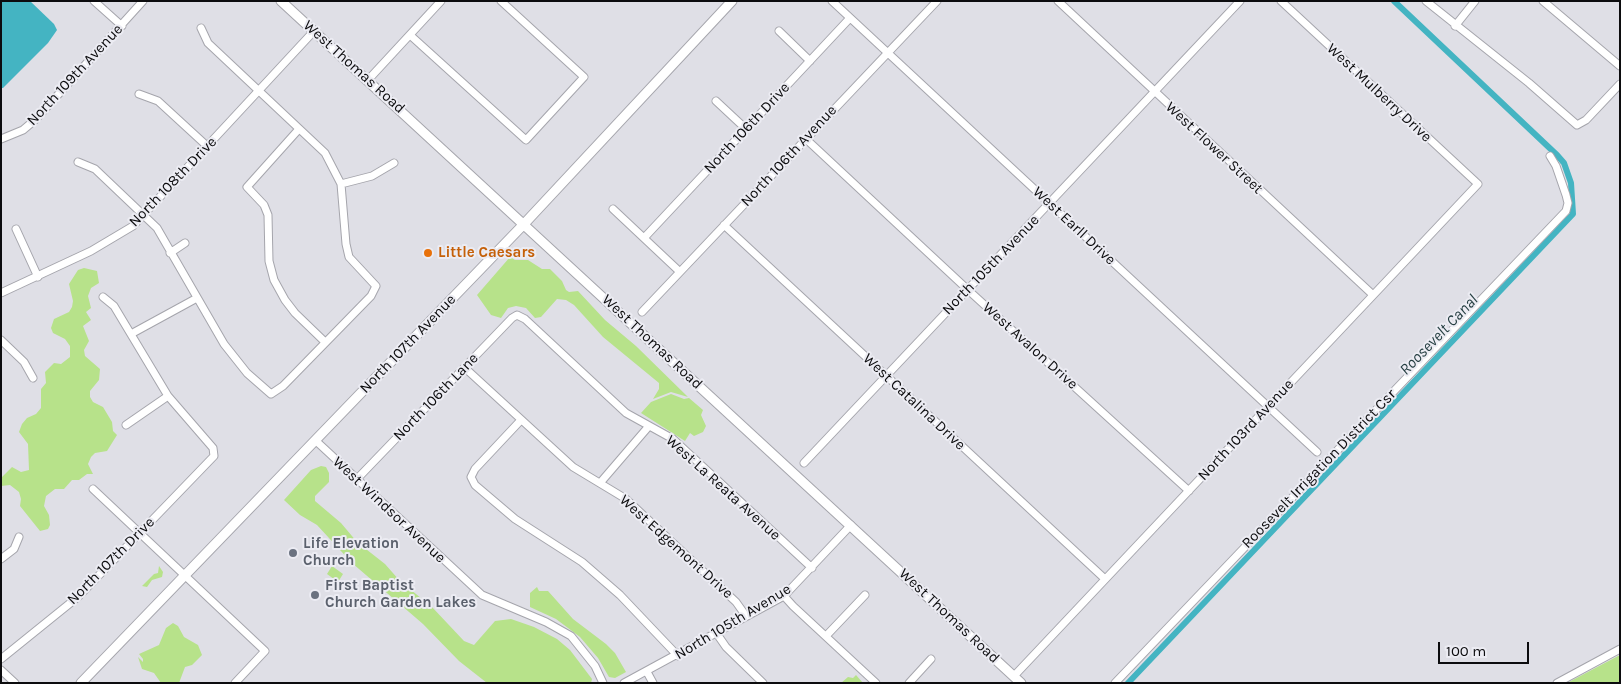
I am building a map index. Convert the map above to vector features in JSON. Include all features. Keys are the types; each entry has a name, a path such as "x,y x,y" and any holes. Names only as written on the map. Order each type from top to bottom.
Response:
{"main road":[{"name":"West Thomas Road","path":"281,1 1021,683"},
{"name":"North 107th Avenue","path":"81,683 524,224 732,1"}],"street":[{"path":"94,1 122,26"},
{"name":"North 109th Avenue","path":"1,139 23,130 36,118 143,1"},
{"path":"368,80 441,1"},
{"path":"410,35 526,140 584,78 501,1"},
{"name":"West Earll Drive","path":"832,1 1317,452"},
{"name":"North 106th Avenue","path":"642,312 937,1"},
{"name":"West Flower Street","path":"1058,1 1153,92 1372,294"},
{"name":"North 105th Avenue","path":"804,463 1240,1"},
{"name":"West Mulberry Drive","path":"1281,1 1478,184"},
{"path":"1426,1 1529,83 1577,125 1586,120 1620,84"},
{"path":"1455,26 1475,1"},
{"path":"1543,1 1620,66"},
{"name":"North 106th Drive","path":"644,238 850,18"},
{"path":"78,162 95,169 157,228 211,325 235,359 271,394 283,386 371,296 376,286 349,257 346,244 341,184 324,153 208,43 201,28"},
{"name":"North 108th Drive","path":"1,293 113,240 133,226 314,31"},
{"path":"779,31 810,61"},
{"path":"140,94 158,101 207,146"},
{"path":"716,101 746,129"},
{"path":"299,129 247,187 264,205 268,216 270,261 274,280 295,313 325,342"},
{"name":"West Avalon Drive","path":"806,138 967,289 1189,491"},
{"name":"Roosevelt Irrigation District Csr","path":"1115,683 1566,211 1566,195 1556,166 1550,156"},
{"path":"341,184 372,176 394,163"},
{"name":"North 103rd Avenue","path":"1014,676 1372,294 1478,184"},
{"path":"613,209 680,272"},
{"name":"West Catalina Drive","path":"724,225 1105,579"},
{"path":"16,229 38,277"},
{"path":"170,253 185,243"},
{"path":"103,296 114,306 168,396 126,425"},
{"path":"132,334 197,298"},
{"name":"North 106th Lane","path":"356,480 517,315"},
{"name":"West La Reata Avenue","path":"517,315 525,319 626,413 673,439 812,568"},
{"path":"1,340 24,362 33,378"},
{"name":"West Edgemont Drive","path":"465,368 573,467 626,499 736,602 746,616"},
{"name":"North 107th Drive","path":"1,659 79,596 214,456 213,448 168,396"},
{"path":"521,420 475,469 471,477 475,484 515,519 582,562 620,595 678,656"},
{"path":"600,483 648,426"},
{"name":"West Windsor Avenue","path":"315,440 482,595 546,622 571,636 595,666 603,683"},
{"path":"93,489 183,576 266,651 238,682"},
{"name":"North 105th Avenue","path":"624,683 678,656 784,596 851,525"},
{"path":"1,559 14,549 19,537"},
{"path":"826,636 865,595"},
{"path":"784,596 876,683"},
{"path":"717,634 726,647 762,683"},
{"path":"1557,683 1620,649"},
{"path":"909,683 932,659"},
{"path":"1,670 15,683"},
{"path":"647,672 653,683"}],"green space":[{"path":"510,257 515,260 528,260 542,269 550,269 562,281 566,290 569,292 578,291 605,320 636,346 688,397 671,392 653,399 659,389 659,383 603,337 574,305 566,300 557,299 541,317 535,318 526,308 516,306 508,308 501,318 491,315 477,295"},
{"path":"84,268 97,271 99,283 91,288 88,296 91,308 86,312 91,320 83,326 89,341 84,350 85,356 100,369 99,380 90,391 90,397 93,402 103,407 112,422 113,431 117,435 107,451 95,453 91,457 88,464 93,474 87,474 79,480 72,480 64,489 55,489 46,496 44,506 49,515 50,525 48,529 40,531 20,506 19,492 10,485 1,486 1,478 12,467 21,472 29,470 28,444 19,432 27,418 36,414 41,408 41,389 46,383 45,372 54,363 61,364 70,357 70,346 65,339 53,333 51,328 54,319 69,312 72,307 73,301 69,284 78,270"},
{"path":"671,394 684,399 689,398 703,410 701,415 706,426 703,432 694,436 690,433 685,441 641,413 651,402"},
{"path":"321,466 326,467 329,473 329,482 315,496 315,501 341,523 357,542 385,564 400,581 432,607 464,641 474,645 495,621 511,619 534,627 557,639 570,650 592,679 591,683 487,683 459,661 423,624 352,563 317,525 300,515 284,500 311,470"},
{"path":"159,566 163,572 162,577 152,580 147,587 142,586 154,574 158,573"},
{"path":"332,566 343,574 338,582 327,574"},
{"path":"537,587 539,591 548,591 573,619 606,644 615,653 626,672 615,678 609,677 598,658 580,637 556,619 530,607 530,593"},
{"path":"173,623 178,626 184,637 198,645 202,655 192,665 185,667 179,683 161,683 154,673 142,669 138,657 143,662 139,654 159,645 166,628"},
{"path":"1620,655 1620,683 1567,683"},
{"path":"856,675 863,683 841,683 848,677 853,678"}],"water":[{"path":"1,1 30,1 54,24 57,30 48,43 3,88 1,88"}],"waterway":[{"name":"Roosevelt Canal","path":"1128,683 1573,214 1571,183 1564,163 1394,1"}],"place":[{"name":"Little Caesars","path":"428,253"},
{"name":"Life Elevation Church","path":"293,553"},
{"name":"First Baptist Church Garden Lakes","path":"315,595"}]}
